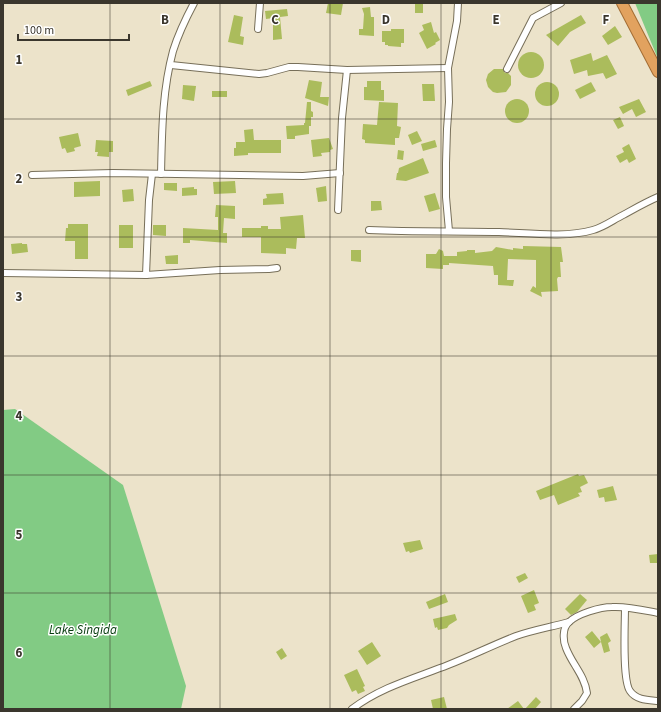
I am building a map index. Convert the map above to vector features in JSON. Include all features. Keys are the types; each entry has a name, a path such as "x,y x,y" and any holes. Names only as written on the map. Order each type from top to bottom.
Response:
{"highway":[{"path":"622,3 658,72"}],"street":[{"path":"161,174 163,109 173,51 194,3"},
{"path":"258,29 260,3"},
{"path":"448,231 446,190 449,102 448,68 457,21 458,3"},
{"path":"507,69 534,18 561,3"},
{"path":"171,65 259,74 267,74 298,67 347,70 448,68"},
{"path":"338,210 342,118 347,70"},
{"path":"32,175 113,173 274,176 340,173"},
{"path":"146,275 152,174"},
{"path":"369,230 404,232 448,231 559,234 582,232 594,230 606,225 622,215 658,197"},
{"path":"3,273 146,275 277,268"},
{"path":"352,709 373,695 402,681 448,665 514,637 569,622 586,613 611,607 658,613"},
{"path":"625,608 625,660 629,690 638,698 658,702"},
{"path":"569,622 565,628 564,639 566,648 585,682 587,693 574,709"}],"water":[{"path":"635,3 658,3 658,59"},
{"name":"Lake Singida","path":"15,409 123,485 186,686 181,709 3,709 3,410"}],"building":[{"path":"328,3 343,3 341,15 326,13"},
{"path":"415,4 423,4 423,13 415,13"},
{"path":"370,7 371,17 374,17 374,36 359,35 359,29 363,29 364,14 362,8"},
{"path":"287,9 288,16 280,17 282,39 273,40 273,18 266,19 265,11"},
{"path":"234,15 243,17 240,36 244,37 243,45 228,42"},
{"path":"581,15 586,23 570,32 558,46 546,35"},
{"path":"431,22 434,33 436,32 440,40 427,49 419,33 424,30 422,25"},
{"path":"615,26 622,37 608,45 602,36"},
{"path":"391,29 404,29 404,43 401,43 401,47 388,46 385,45 385,42 382,42 382,31 391,31"},
{"path":"531,52 540,56 544,65 540,74 531,78 522,74 518,65 522,56"},
{"path":"591,53 593,61 607,55 617,74 606,79 603,73 588,76 587,70 574,74 570,60"},
{"path":"494,69 503,69 505,73 508,73 511,76 511,85 506,92 493,92 488,87 486,80 488,74"},
{"path":"309,80 322,82 320,97 329,97 328,106 305,98"},
{"path":"150,81 152,86 128,96 126,90"},
{"path":"367,81 381,81 381,90 384,90 384,101 364,100 364,87 367,87"},
{"path":"547,82 556,85 559,94 556,103 547,106 538,103 535,94 538,85"},
{"path":"591,82 596,91 580,99 575,90"},
{"path":"422,84 434,84 435,101 423,101"},
{"path":"183,85 196,86 194,101 182,99"},
{"path":"212,91 227,91 227,97 212,97"},
{"path":"517,99 522,100 528,106 528,116 522,122 517,123 512,122 506,116 505,111 506,106 512,100"},
{"path":"639,99 646,112 636,117 632,109 623,114 619,107"},
{"path":"307,102 311,102 311,111 313,112 313,117 311,117 311,126 309,126 309,134 295,136 295,139 287,139 286,126 304,125"},
{"path":"379,102 398,103 397,126 401,127 399,138 395,138 395,145 365,143 365,140 362,139 363,124 377,125"},
{"path":"620,117 624,126 618,129 613,120"},
{"path":"253,129 254,140 281,140 281,153 248,153 248,155 234,156 236,142 245,142 244,130"},
{"path":"417,131 422,141 412,145 408,135"},
{"path":"78,133 81,146 74,148 75,151 67,153 65,148 62,149 59,137"},
{"path":"329,138 333,149 330,150 330,152 321,153 322,156 313,157 311,140"},
{"path":"96,140 113,141 113,152 109,152 109,157 97,156 98,152 95,152"},
{"path":"435,140 437,147 423,151 421,144"},
{"path":"629,144 636,159 629,163 627,159 620,163 616,156 624,152 622,148"},
{"path":"398,150 404,151 403,160 397,159"},
{"path":"423,158 429,173 406,181 396,180 399,168"},
{"path":"100,181 100,196 74,197 74,182"},
{"path":"235,181 236,193 214,194 213,182"},
{"path":"164,183 177,183 177,191 164,190"},
{"path":"326,186 327,201 318,202 316,188"},
{"path":"194,187 194,189 197,189 197,195 182,196 182,188"},
{"path":"133,189 134,201 123,202 122,190"},
{"path":"283,193 284,204 263,205 263,199 267,198 266,194"},
{"path":"435,193 440,209 429,212 424,196"},
{"path":"371,201 381,201 382,210 371,211"},
{"path":"216,205 235,206 235,219 224,218 223,233 227,233 227,243 190,240 190,243 183,243 183,228 218,230 218,217 215,217"},
{"path":"303,215 305,238 297,238 296,249 286,248 286,254 261,253 261,237 242,237 242,228 261,228 261,226 268,226 268,229 281,229 280,217"},
{"path":"68,224 88,224 88,259 75,259 75,241 65,241 66,228 68,228"},
{"path":"119,225 133,225 133,248 119,248"},
{"path":"153,225 166,225 166,236 153,235"},
{"path":"11,244 27,244 28,252 12,254"},
{"path":"523,246 561,247 563,262 560,262 561,277 558,277 557,279 558,291 541,292 542,297 530,291 533,286 536,288 536,260 508,259 507,280 514,280 513,286 498,285 498,275 494,275 493,266 449,263 449,265 443,265 443,269 426,268 426,254 436,254 439,249 443,251 444,256 457,256 457,252 467,250 475,250 475,253 492,251 496,247 513,250 513,248 523,249"},
{"path":"351,250 361,250 361,262 351,261"},
{"path":"178,255 178,264 166,264 165,256"},
{"path":"578,474 579,476 584,475 588,483 580,487 582,492 578,493 580,496 558,505 554,495 540,500 536,491"},
{"path":"613,486 617,500 605,502 604,497 599,498 597,490"},
{"path":"420,540 423,549 410,553 409,551 406,552 403,543"},
{"path":"658,554 658,563 650,563 649,555"},
{"path":"525,573 528,578 519,583 516,577"},
{"path":"534,590 539,603 534,605 536,610 528,613 521,596"},
{"path":"445,594 448,602 429,609 426,602"},
{"path":"580,594 587,600 577,612 571,615 565,609"},
{"path":"455,614 457,620 447,628 438,630 437,627 435,628 433,619"},
{"path":"592,631 601,642 594,648 585,637"},
{"path":"607,633 611,641 608,643 610,651 604,653 600,637"},
{"path":"372,642 381,656 367,665 358,651"},
{"path":"282,648 287,656 281,660 276,652"},
{"path":"357,669 365,686 363,687 365,691 358,694 356,690 352,692 344,675"},
{"path":"444,697 447,709 433,709 431,700"},
{"path":"536,697 541,702 535,709 525,709"},
{"path":"518,701 524,709 507,709"}]}
